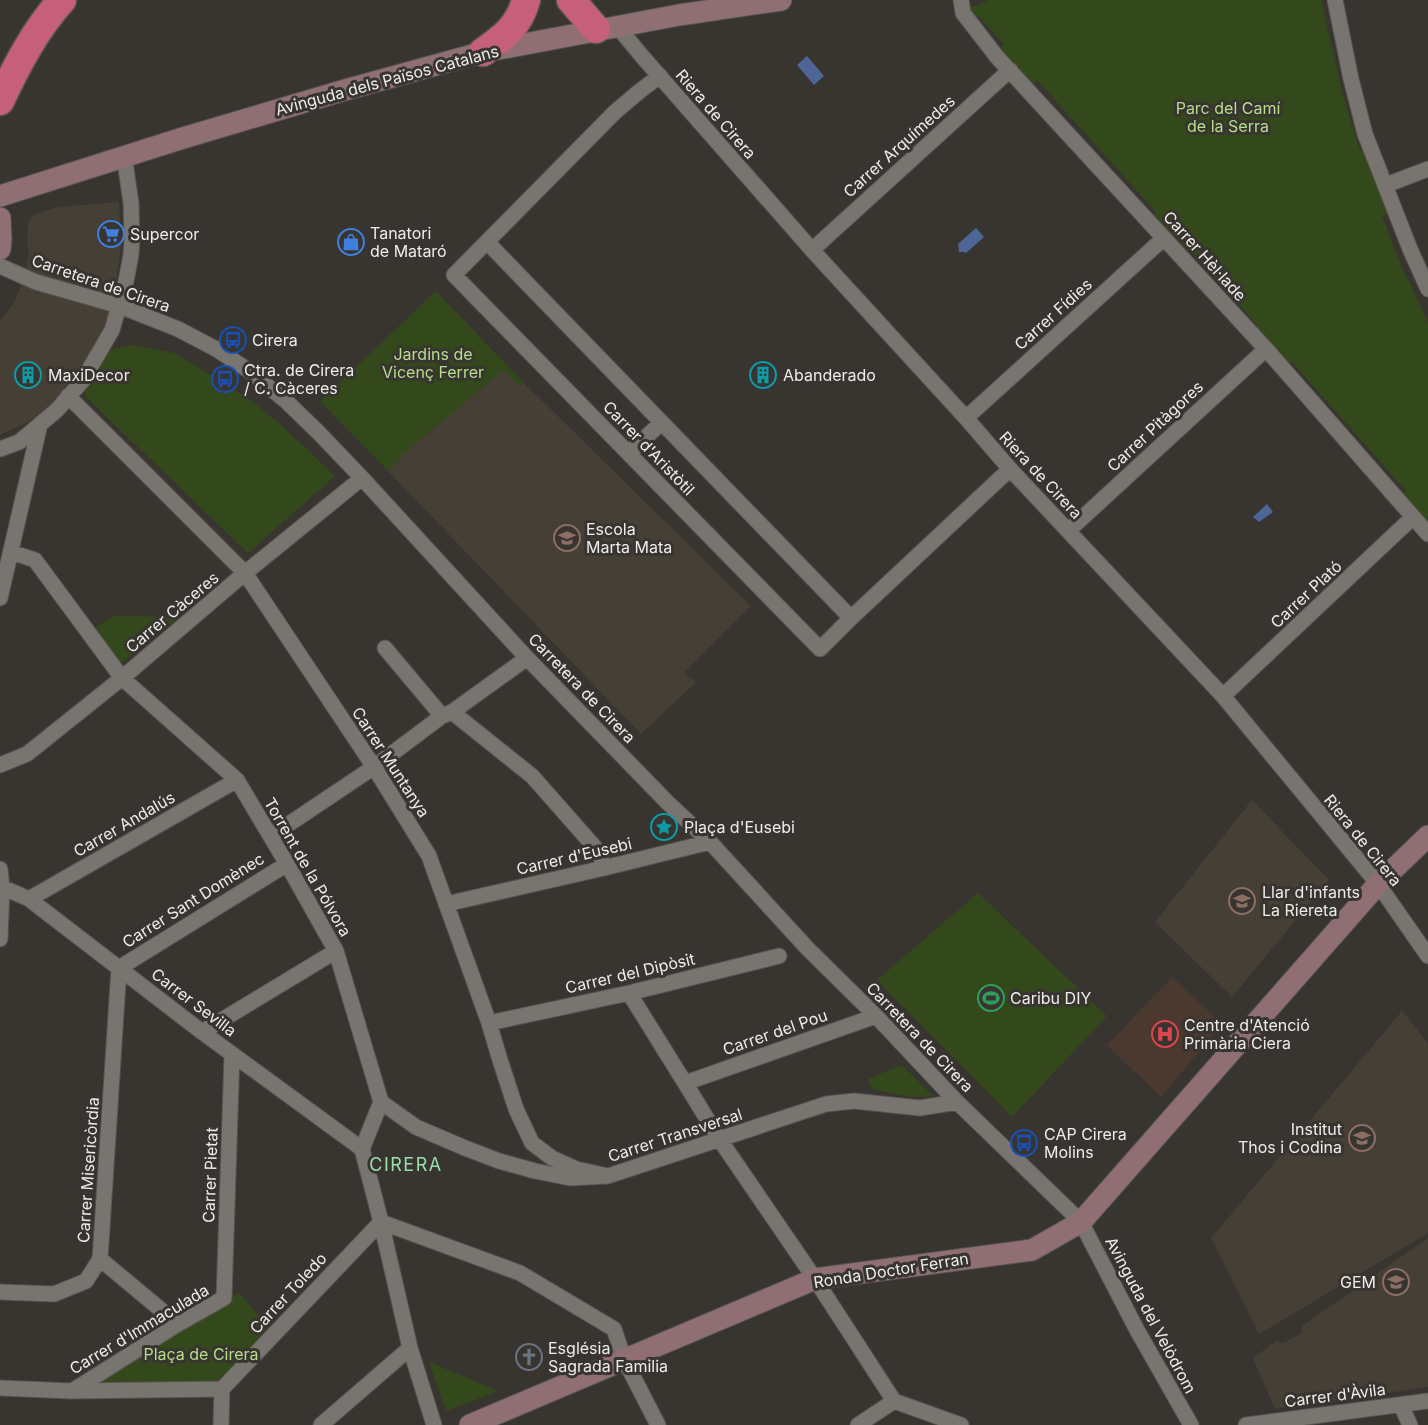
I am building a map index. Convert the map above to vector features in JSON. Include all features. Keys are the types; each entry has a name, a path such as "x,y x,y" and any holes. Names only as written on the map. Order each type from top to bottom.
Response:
{"highway":[{"path":"0,101 29,43 62,0"},
{"path":"483,52 514,26 526,0"},
{"path":"571,0 607,28"}],"street":[{"name":"Avinguda dels Països Catalans","path":"0,196 124,155 483,52 679,15 782,0"},
{"name":"Carrer Hèl·lade","path":"961,0 963,13 997,57 1266,349 1428,534"},
{"path":"1335,0 1350,79 1365,134 1428,289"},
{"name":"Riera de Cirera","path":"607,28 641,55 812,250 1010,469 1223,696 1378,884 1428,956"},
{"name":"Carrer Arquímedes","path":"812,250 1010,70"},
{"name":"Carrer d'Aristòtil","path":"660,76 615,112 454,275 820,649 850,618 1010,469"},
{"path":"0,449 19,442 57,410 83,380 112,330 120,306 131,255 131,203 124,155"},
{"path":"1386,185 1428,169"},
{"path":"0,218 0,249"},
{"name":"Carrer Fídies","path":"966,418 1164,238"},
{"name":"Carrer d'Aristòtil","path":"487,242 850,618"},
{"name":"Carretera de Cirera","path":"0,266 36,282 120,306 178,328 242,366 286,401 362,478 526,657 668,803 710,842 808,949 876,1016 957,1102 1081,1222"},
{"name":"Carrer Pitàgores","path":"1068,531 1266,349"},
{"name":"Carrer Muntanya","path":"68,396 245,573 374,767 429,856 489,1023 516,1109 532,1143 552,1158 576,1168 608,1176"},
{"path":"629,453 661,423"},
{"path":"0,598 40,424"},
{"name":"Carrer Càceres","path":"0,765 27,754 362,478"},
{"name":"Carrer Plató","path":"1223,696 1413,517"},
{"name":"Torrent de la Pólvora","path":"11,552 35,560 122,678 237,780 336,951 381,1102"},
{"path":"385,648 447,714 532,776 599,852 604,868"},
{"path":"271,836 374,767 526,657"},
{"name":"Carrer Andalús","path":"29,899 237,780"},
{"name":"Ronda Doctor Ferran","path":"470,1425 815,1279 1032,1250 1081,1222 1378,884 1428,836"},
{"name":"Carrer d'Eusebi","path":"446,904 710,842"},
{"name":"Carrer Sant Domènec","path":"119,968 287,864"},
{"path":"0,869 2,887 0,939"},
{"name":"Carrer Sevilla","path":"2,887 29,899 202,1032 362,1149"},
{"path":"202,1032 336,951"},
{"name":"Carrer del Dipòsit","path":"489,1023 629,993 779,956"},
{"name":"Carrer Misericòrdia","path":"0,1292 54,1294 86,1281 100,1259 119,968"},
{"path":"629,993 720,1140 815,1279 894,1401 961,1425"},
{"name":"Carrer del Pou","path":"686,1083 876,1016"},
{"name":"Carrer Pietat","path":"224,1298 232,1054"},
{"name":"Carrer Transversal","path":"381,1102 416,1127 499,1161 570,1179 608,1176 826,1104 854,1101 920,1108 957,1102"},
{"path":"381,1102 362,1149 410,1348 434,1425"},
{"path":"381,1222 520,1272 615,1329 624,1359 658,1425"},
{"name":"Carrer Toledo","path":"222,1389 381,1222"},
{"name":"Avinguda del Velòdrom","path":"1081,1222 1137,1330 1191,1425"},
{"path":"100,1259 178,1324"},
{"name":"Carrer d'Immaculada","path":"72,1391 178,1324 224,1298"},
{"path":"321,1425 410,1348"},
{"path":"0,1388 72,1391 222,1389 221,1425"},
{"path":"858,1425 894,1401"},
{"name":"Carrer d'Àvila","path":"1246,1425 1428,1401"},
{"path":"1401,1405 1410,1425"}],"shaded area":[{"path":"119,202 121,245 114,298 106,322 90,354 53,404 26,423 0,435 0,321 14,303 24,279 29,254 27,241 29,220 35,214 58,207"},
{"name":"Escola Marta Mata","path":"504,369 520,386 523,382 751,606 684,673 696,682 641,734 388,471 401,458 400,456"},
{"name":"Llar d'infants La Riereta","path":"1252,800 1329,880 1232,997 1155,922"},
{"name":"Centre d'Atenció Primària Ciera","path":"1172,977 1222,1024 1161,1097 1107,1045"},
{"name":"Institut Thos i Codina","path":"1402,1011 1428,1043 1428,1233 1259,1334 1211,1238"},
{"name":"GEM","path":"1428,1238 1428,1387 1275,1409 1253,1358 1276,1341 1283,1343 1302,1333 1302,1326"}],"green space":[{"name":"Parc del Camí de la Serra","path":"988,0 1321,0 1343,96 1360,151 1366,150 1388,214 1382,216 1399,261 1428,322 1428,526 1401,496 1406,491 1291,361 1284,366 1252,330 1257,325 1189,249 1184,253 1152,216 1156,212 1037,80 1032,84 999,49 1004,44 978,16 974,18 966,8"},
{"name":"Jardins de Vicenç Ferrer","path":"436,291 523,382 520,386 504,370 401,456 388,471 320,401"},
{"path":"132,345 174,353 229,386 282,426 335,476 248,553 86,397 83,385 110,350"},
{"path":"113,616 180,617 119,665 92,630"},
{"name":"Caribu DIY","path":"978,893 1107,1016 1012,1117 877,980"},
{"path":"902,1065 933,1096 910,1097 872,1089 868,1079"},
{"name":"Plaça de Cirera","path":"239,1293 271,1330 212,1386 96,1383"},
{"path":"429,1362 498,1391 446,1411"}],"water":[{"path":"807,56 824,76 814,85 797,65"},
{"path":"976,228 984,237 966,253 959,252 958,244"},
{"path":"1267,504 1273,512 1259,522 1253,517"}],"place":[{"name":"Supercor","path":"111,234"},
{"name":"Tanatori de Mataró","path":"351,242"},
{"name":"Cirera","path":"233,340"},
{"name":"MaxiDecor","path":"28,375"},
{"name":"Abanderado","path":"763,375"},
{"name":"Ctra. de Cirera / C. Càceres","path":"225,379"},
{"name":"Escola Marta Mata","path":"567,538"},
{"name":"Plaça d'Eusebi","path":"664,827"},
{"name":"Llar d'infants La Riereta","path":"1242,901"},
{"name":"Caribu DIY","path":"991,998"},
{"name":"Centre d'Atenció Primària Ciera","path":"1165,1034"},
{"name":"Institut Thos i Codina","path":"1362,1138"},
{"name":"CAP Cirera Molins","path":"1024,1143"},
{"name":"GEM","path":"1396,1282"},
{"name":"Església Sagrada Familia","path":"529,1357"}],"district":[{"name":"CIRERA","path":"406,1165"}]}
